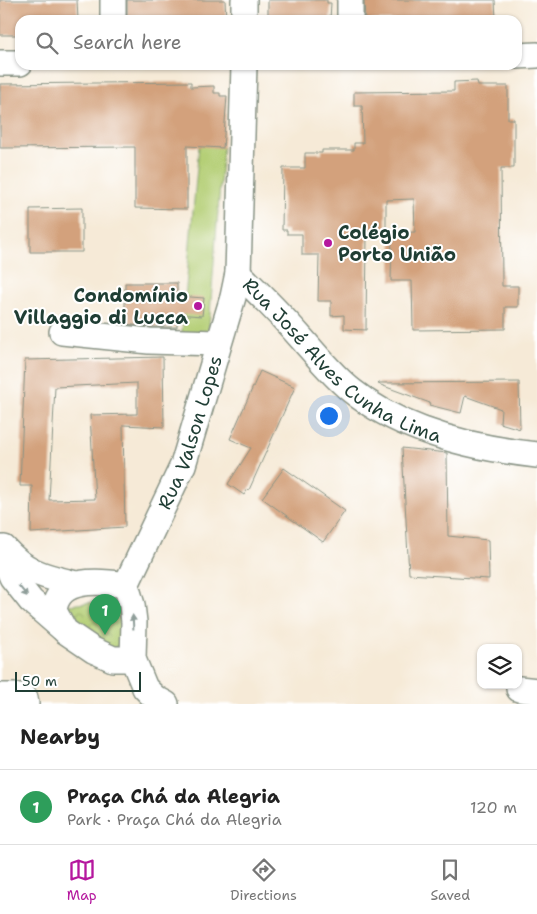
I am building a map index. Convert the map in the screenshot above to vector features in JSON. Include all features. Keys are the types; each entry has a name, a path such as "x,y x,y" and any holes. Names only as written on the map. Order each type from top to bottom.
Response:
{"street":[{"path":"113,0 113,15"},
{"path":"244,0 244,15"},
{"path":"350,0 350,15"},
{"path":"522,56 537,56"},
{"path":"0,63 15,63"},
{"name":"Rua José Alves Cunha Lima","path":"244,70 238,273 271,304 351,391 384,414 424,430 463,442 537,454"},
{"name":"Rua Valson Lopes","path":"126,586 183,465 233,296 238,273"},
{"path":"62,332 149,341 218,343"},
{"path":"0,546 12,577 31,600 64,631 100,653 113,658 133,660"},
{"path":"0,546 14,560 29,570 76,584 108,582 126,586 132,605 134,622 133,660 145,688 155,698 166,704"},
{"path":"64,631 54,611 55,604 64,590 76,584"},
{"path":"0,696 21,696 25,698 26,704"}],"green space":[{"path":"199,146 223,147 207,352 180,353"},
{"path":"103,601 118,603 125,609 126,656 75,628 65,609 69,605"}],"building":[{"path":"0,0 77,0 78,15 15,15 15,35 0,35"},
{"path":"127,0 225,0 226,15 127,15"},
{"path":"268,0 327,0 327,3 331,3 330,15 268,15"},
{"path":"495,0 496,15 365,15 364,1"},
{"path":"477,81 478,86 508,86 508,119 514,119 514,168 501,168 502,286 518,286 518,307 505,307 505,329 413,330 412,281 391,281 392,233 415,232 414,199 386,200 386,234 367,234 366,330 344,329 344,315 331,316 331,301 318,301 319,255 302,255 302,234 287,234 287,230 282,230 283,168 305,168 305,153 322,153 322,150 354,150 354,143 363,143 362,106 354,106 354,92 454,91 454,82"},
{"path":"191,82 191,87 214,86 214,93 220,93 220,96 227,96 223,148 187,146 187,209 135,208 135,147 0,148 0,84"},
{"path":"82,208 82,252 30,252 30,209"},
{"path":"125,283 177,283 177,296 204,298 202,316 177,314 177,327 150,327 125,324"},
{"path":"163,357 164,427 123,425 125,527 31,533 32,486 20,486 25,360","holes":["137,383 137,414 90,415 95,499 49,500 55,387"]},
{"path":"260,371 295,387 249,490 244,495 228,484 251,448 230,439"},
{"path":"519,382 520,429 500,423 501,409 465,396 461,413 429,405 430,403 378,384 379,383"},
{"path":"402,448 447,453 448,536 488,540 489,579 409,574"},
{"path":"284,468 345,511 323,542 262,498"}],"place":[{"name":"Colégio Porto União","path":"328,243"},
{"name":"Condomínio Villaggio di Lucca","path":"198,306"},
{"name":"Praça Chá da Alegria","path":"105,635"}]}
